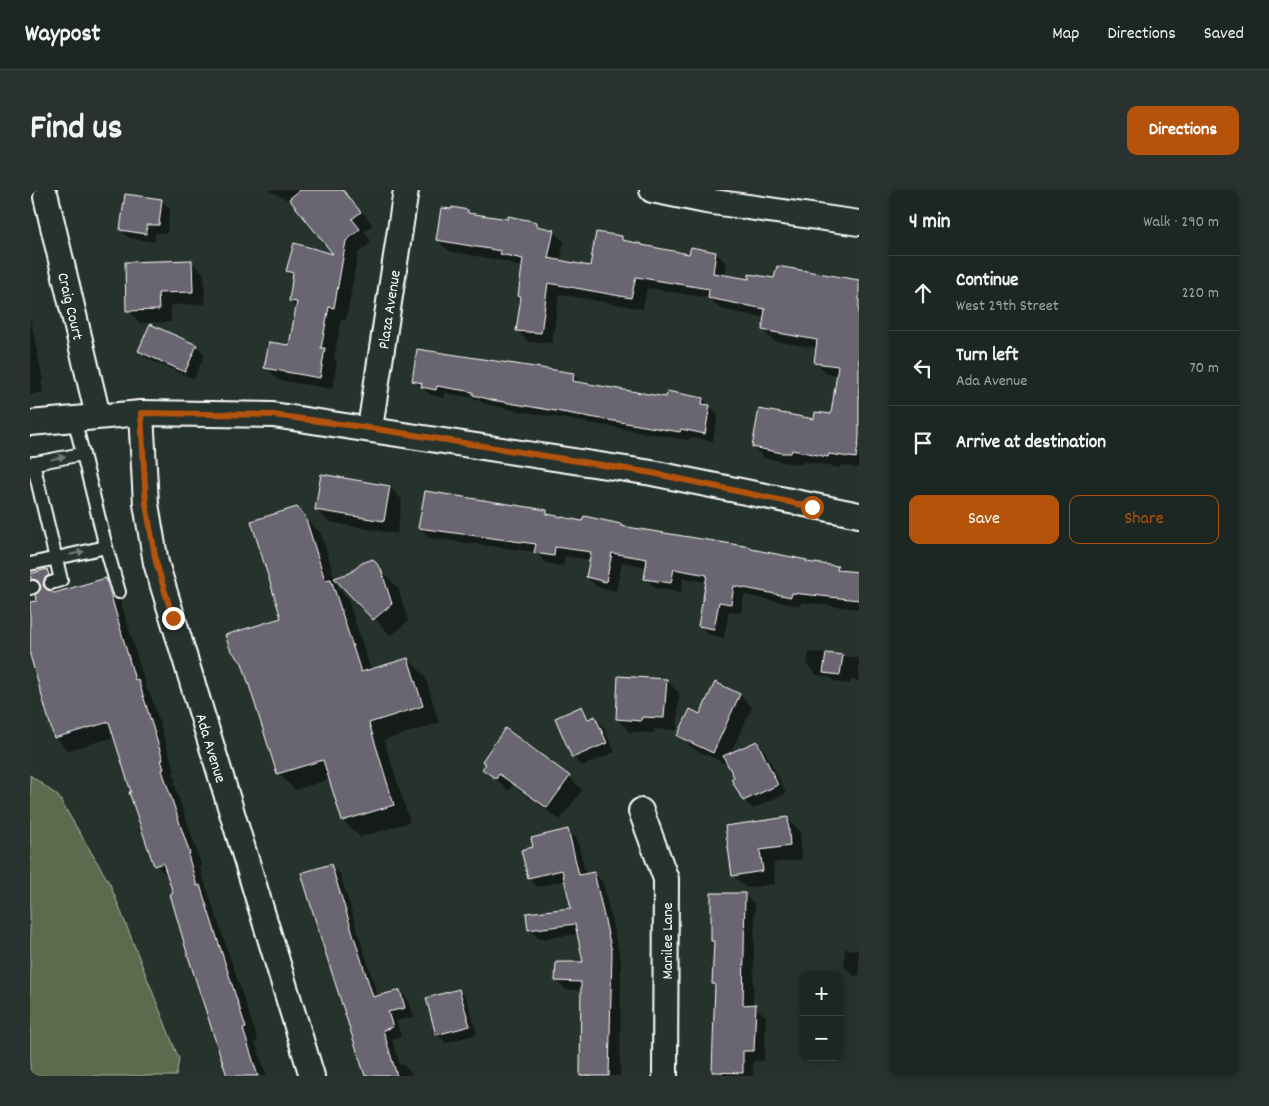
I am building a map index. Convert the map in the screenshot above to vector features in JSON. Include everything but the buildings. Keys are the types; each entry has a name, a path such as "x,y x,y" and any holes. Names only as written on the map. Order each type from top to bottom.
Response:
{"street":[{"name":"Plaza Avenue","path":"370,428 406,190"},
{"path":"652,190 708,195 859,223"},
{"name":"Craig Court","path":"46,197 98,416"},
{"path":"30,423 141,413 273,415 370,428 652,473 859,515"},
{"name":"Ada Avenue","path":"141,413 146,504 156,562 312,1076"},
{"name":"Manilee Lane","path":"641,811 666,879 665,1076"}],"lane":[{"path":"74,418 119,592"},
{"path":"51,583 61,580 54,558 32,463 82,454"},
{"path":"30,564 106,547"}],"green space":[{"path":"30,775 58,796 110,884 179,1059 176,1076 30,1076"}],"route":[{"path":"173,618 156,562 146,504 141,413 273,415 370,428 652,473 812,507"}]}
